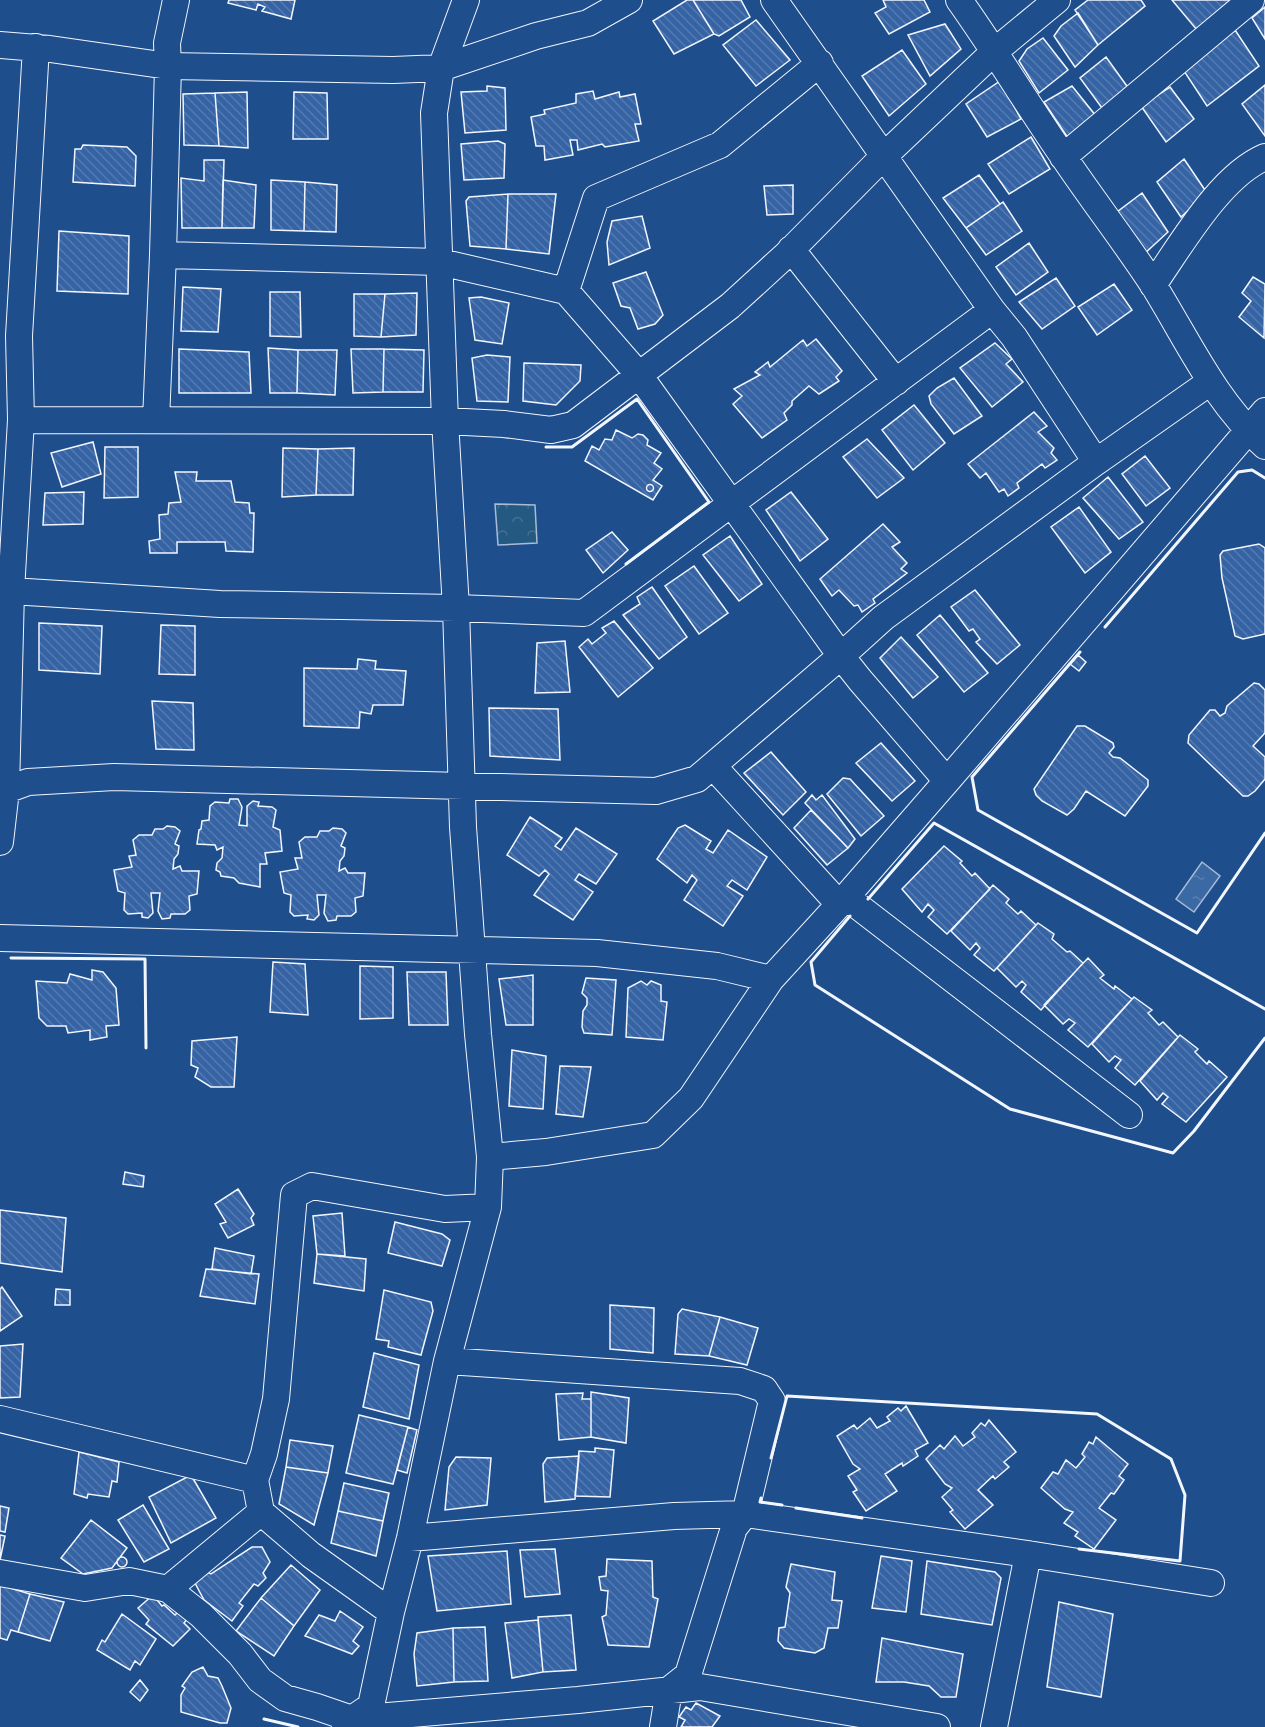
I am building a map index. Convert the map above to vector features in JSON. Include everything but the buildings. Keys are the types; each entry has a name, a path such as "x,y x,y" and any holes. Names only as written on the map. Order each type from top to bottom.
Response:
{"street":[{"path":"156,420 163,255 167,43 176,0"},
{"path":"349,1723 371,1706 410,1538 447,1360 488,1207 490,1157 472,950 462,785 456,608 445,421 434,113 441,68 466,0"},
{"path":"0,45 168,66 393,70 441,68 536,36 588,23 629,0"},
{"path":"774,0 992,310 1014,337 1096,462"},
{"path":"959,0 995,51 1063,157 1153,285 1210,382 1257,439"},
{"path":"21,420 445,421 504,424 551,430 573,425 730,306 995,51 1057,0"},
{"path":"1063,157 1251,0"},
{"path":"0,842 6,790 10,591 21,420 19,336 36,48"},
{"path":"566,291 596,198 720,145 820,63"},
{"path":"1153,285 1221,190 1254,162 1265,157"},
{"path":"791,249 896,382"},
{"path":"163,255 440,262 566,291 639,375 812,612 841,656 947,781"},
{"path":"10,591 220,604 456,608 584,613 992,310"},
{"path":"6,790 28,782 114,777 657,791 697,779 883,618 1096,462 1210,382"},
{"path":"490,1157 546,1152 653,1135 691,1098 771,979 1257,439 1265,411"},
{"path":"713,766 842,901 1129,1115"},
{"path":"0,938 597,953 717,966 771,979"},
{"path":"391,1612 311,1555 261,1512 255,1480 264,1454 276,1399 294,1196 312,1186 445,1209 488,1207"},
{"path":"447,1360 740,1381 764,1389 772,1401 745,1514 734,1528 688,1676 669,1690 663,1727"},
{"path":"0,1419 255,1480"},
{"path":"168,1589 261,1512"},
{"path":"410,1538 674,1516 745,1514 1211,1582"},
{"path":"994,1727 1028,1554"},
{"path":"0,1573 85,1588 129,1581 168,1589 201,1615 240,1654 260,1680 285,1698 349,1723 700,1687 937,1727"}],"green space":[{"path":"495,504 535,505 537,543 498,545"}],"water":[{"path":"1202,862 1220,876 1194,912 1176,899"}],"wall":[{"path":"546,447 572,447 637,399 709,502 626,564"},
{"path":"1105,627 1238,472 1252,470 1265,478"},
{"path":"1080,652 972,777 978,810 1197,933 1265,833"},
{"path":"868,899 934,823 1265,1009"},
{"path":"850,916 811,962 815,985 1010,1109 1173,1153 1194,1131 1265,1038"},
{"path":"11,958 145,959 146,1048"},
{"path":"771,1458 787,1396 1097,1414 1171,1459 1185,1495 1180,1561 1079,1549"},
{"path":"761,1498 760,1502 782,1505"},
{"path":"796,1508 862,1518"},
{"path":"264,1719 298,1727"}]}
